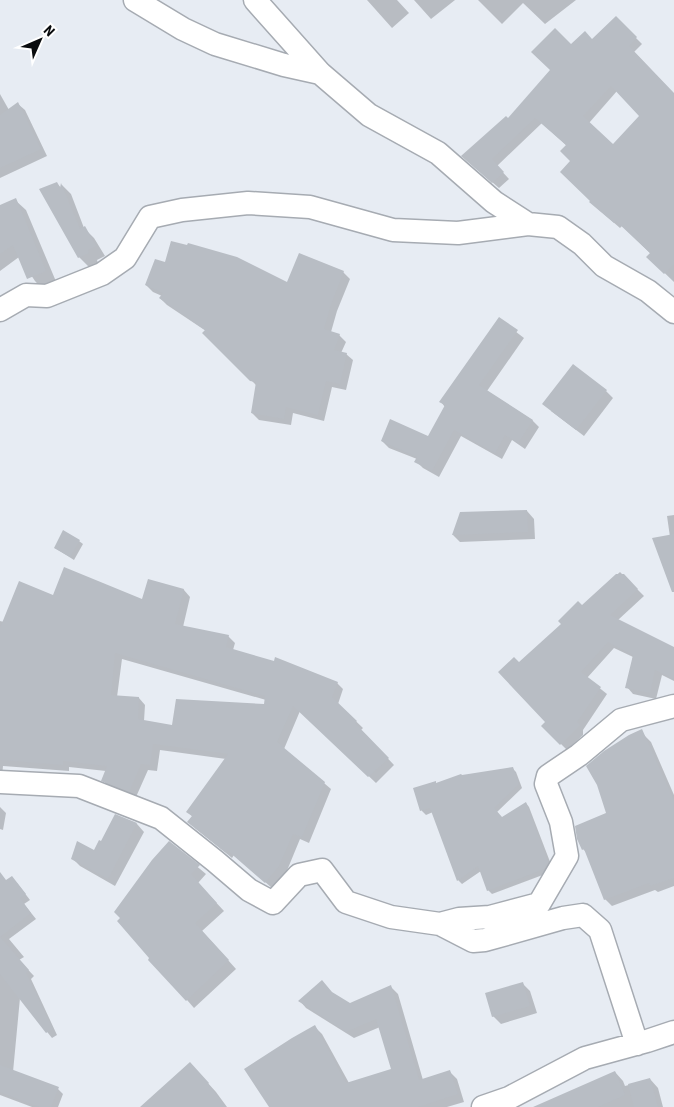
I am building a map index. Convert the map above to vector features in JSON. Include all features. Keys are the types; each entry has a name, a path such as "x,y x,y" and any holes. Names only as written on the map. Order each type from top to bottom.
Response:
{"street":[{"path":"135,0 183,29 215,44 284,65 320,73"},
{"path":"256,0 320,73 369,115 438,153 494,202 528,224"},
{"path":"0,310 26,296 47,296 102,274 125,258 150,216 182,210 248,203 310,207 393,230 458,233 528,224 558,227 582,244 604,266 648,291 674,312"},
{"path":"440,924 459,919 490,917 540,904 567,856 561,822 546,784 548,776 579,755 621,720 674,706"},
{"path":"0,782 78,786 161,818 215,860 248,890 273,903 299,875 322,870 346,902 391,917 440,924 473,941 485,940 563,918 583,915 600,930 637,1044"},
{"path":"483,1107 509,1098 586,1058 674,1032"}],"building":[{"path":"616,16 637,37 629,46 674,93 674,264 664,274 646,257 650,253 616,221 614,223 589,202 560,172 570,161 560,151 566,145 535,118 492,159 504,172 492,183 461,156 506,116 508,118 550,70 531,52 555,28 571,44 585,31 592,39","holes":["611,86 639,116 613,144 583,116"]},
{"path":"18,102 41,149 0,168 0,115"},
{"path":"57,182 60,188 61,183 80,229 85,226 96,246 88,250 89,253 78,258 39,189"},
{"path":"16,198 46,271 27,279 13,245 0,254 0,205"},
{"path":"171,241 187,245 188,243 237,257 287,282 299,253 344,271 331,304 324,329 340,334 334,350 347,353 340,384 326,381 318,415 286,407 284,419 251,413 256,382 250,381 202,333 205,330 159,298 163,293 145,285 155,259 165,262"},
{"path":"499,317 518,330 479,385 533,420 518,443 505,435 495,453 454,430 432,471 414,462 417,457 381,441 390,419 428,436 445,405 439,402"},
{"path":"573,364 607,390 576,430 542,404"},
{"path":"527,510 528,532 452,535 460,512"},
{"path":"63,530 80,540 70,557 54,548"},
{"path":"674,534 674,592 672,592 652,538"},
{"path":"64,567 142,599 148,579 184,589 175,624 229,635 226,647 274,661 275,657 338,682 332,697 357,721 355,723 389,758 368,777 293,706 277,742 325,782 302,837 293,834 279,866 265,883 227,850 225,852 187,822 192,816 186,812 228,754 153,744 150,765 141,764 129,792 101,781 107,766 63,761 63,765 0,760 0,628 19,581 53,595","holes":["115,653 265,696 264,704 176,699 172,725 138,719 139,697 111,695"]},
{"path":"616,574 624,574 638,589 610,615 674,647 674,679 655,670 650,693 625,688 633,655 608,642 581,672 601,687 577,722 580,725 560,745 541,726 545,722 498,672 514,657 519,662 561,624 558,621 578,601 582,605"},
{"path":"642,729 674,801 674,878 650,886 649,883 604,900 584,849 582,850 577,839 575,826 606,813 597,785 586,766 604,751"},
{"path":"513,767 519,784 494,808 502,817 526,802 548,862 544,869 487,891 478,866 457,881 430,808 420,811 413,788 436,781 436,783 461,774"},
{"path":"115,814 137,823 108,879 71,859 77,841 94,850 99,840 101,841"},
{"path":"169,841 200,865 191,874 217,903 195,923 229,960 186,1001 148,960 149,958 117,921 120,918 114,912 152,860"},
{"path":"0,872 6,880 12,876 26,894 20,898 31,913 0,937"},
{"path":"0,937 29,970 26,973 53,1029 46,1033 0,974"},
{"path":"322,980 332,992 350,1003 391,985 419,1080 450,1070 458,1094 418,1107 269,1107 244,1069 315,1025 346,1083 391,1069 376,1019 346,1032 298,1001"},
{"path":"523,982 530,1006 492,1017 485,993"},
{"path":"190,1062 209,1083 226,1107 140,1107"},
{"path":"0,1065 59,1087 51,1107 39,1107 0,1092"},
{"path":"615,1071 625,1095 598,1107 533,1107"},
{"path":"650,1078 658,1107 634,1107 628,1084"}]}
